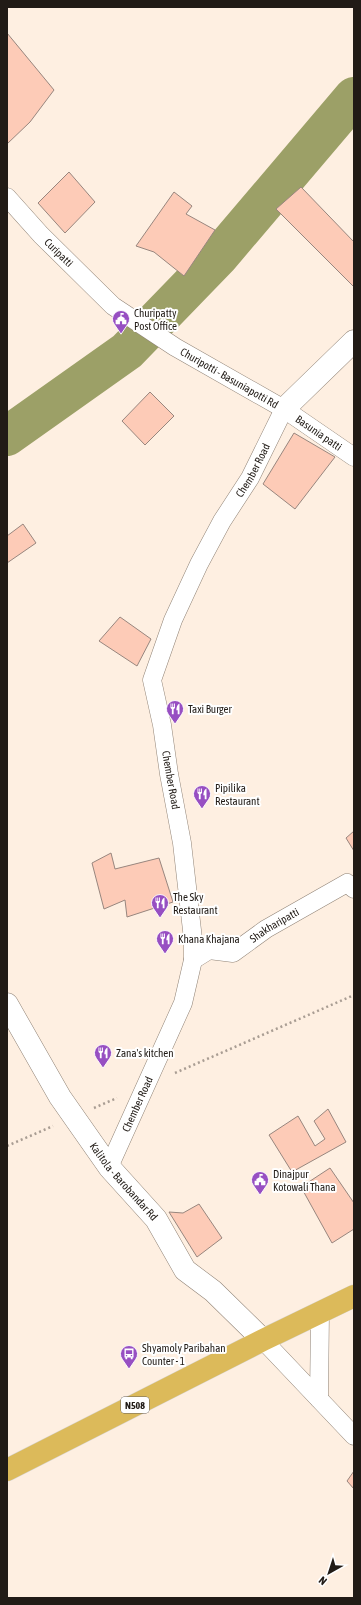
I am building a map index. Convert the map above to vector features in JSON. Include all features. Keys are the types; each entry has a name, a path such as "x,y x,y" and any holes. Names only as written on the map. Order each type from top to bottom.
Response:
{"highway":[{"name":"N508","path":"7,1470 263,1340 354,1296"}],"street":[{"name":"Curipatti","path":"7,198 41,235 113,306 175,347"},
{"path":"284,409 354,341"},
{"name":"Churipotti - Basuniapotti Rd","path":"175,347 284,409"},
{"name":"Basunia patti","path":"284,409 354,457"},
{"name":"Chember Road","path":"110,1166 183,1003 193,960 193,940 182,843 169,774 162,725 152,680 172,620 199,564 222,521 250,478 284,409"},
{"name":"Shakharipatti","path":"193,960 210,950 233,953 266,929 347,883 354,889"},
{"name":"Kalitola - Barobandar Rd","path":"7,1004 60,1097 110,1166 156,1220 185,1270 213,1291 263,1340"},
{"path":"319,1399 320,1312"},
{"path":"263,1340 354,1436"}],"path":[{"path":"167,1076 354,995"},
{"path":"7,1146 124,1095"}],"building":[{"path":"7,33 54,90 30,122 7,144"},
{"path":"69,172 95,202 65,233 38,203"},
{"path":"301,187 354,242 354,287 276,209"},
{"path":"174,192 192,206 186,214 215,230 184,276 154,252 136,246"},
{"path":"150,392 174,416 145,445 122,421"},
{"path":"294,433 335,457 295,509 263,484"},
{"path":"23,524 36,543 7,563 7,536"},
{"path":"120,617 151,639 137,666 99,641"},
{"path":"354,831 354,851 346,838"},
{"path":"111,853 115,869 159,858 173,902 127,917 125,900 104,909 92,863"},
{"path":"328,1109 346,1142 292,1172 269,1135 298,1116 315,1146 325,1139 314,1121"},
{"path":"330,1168 354,1203 354,1229 332,1243 301,1187"},
{"path":"199,1204 222,1238 197,1257 169,1212 183,1213"},
{"path":"354,1471 354,1489 347,1481"}],"waterway":[{"path":"7,436 127,351 219,256 354,97"}],"place":[{"name":"Churipatty Post Office","path":"121,334"},
{"name":"Taxi Burger","path":"175,724"},
{"name":"Pipilika Restaurant","path":"202,809"},
{"name":"The Sky Restaurant","path":"160,918"},
{"name":"Khana Khajana","path":"165,954"},
{"name":"Zana's kitchen","path":"103,1068"},
{"name":"Dinajpur Kotowali Thana","path":"260,1195"},
{"name":"Shyamoly Paribahan Counter - 1","path":"129,1369"}]}
